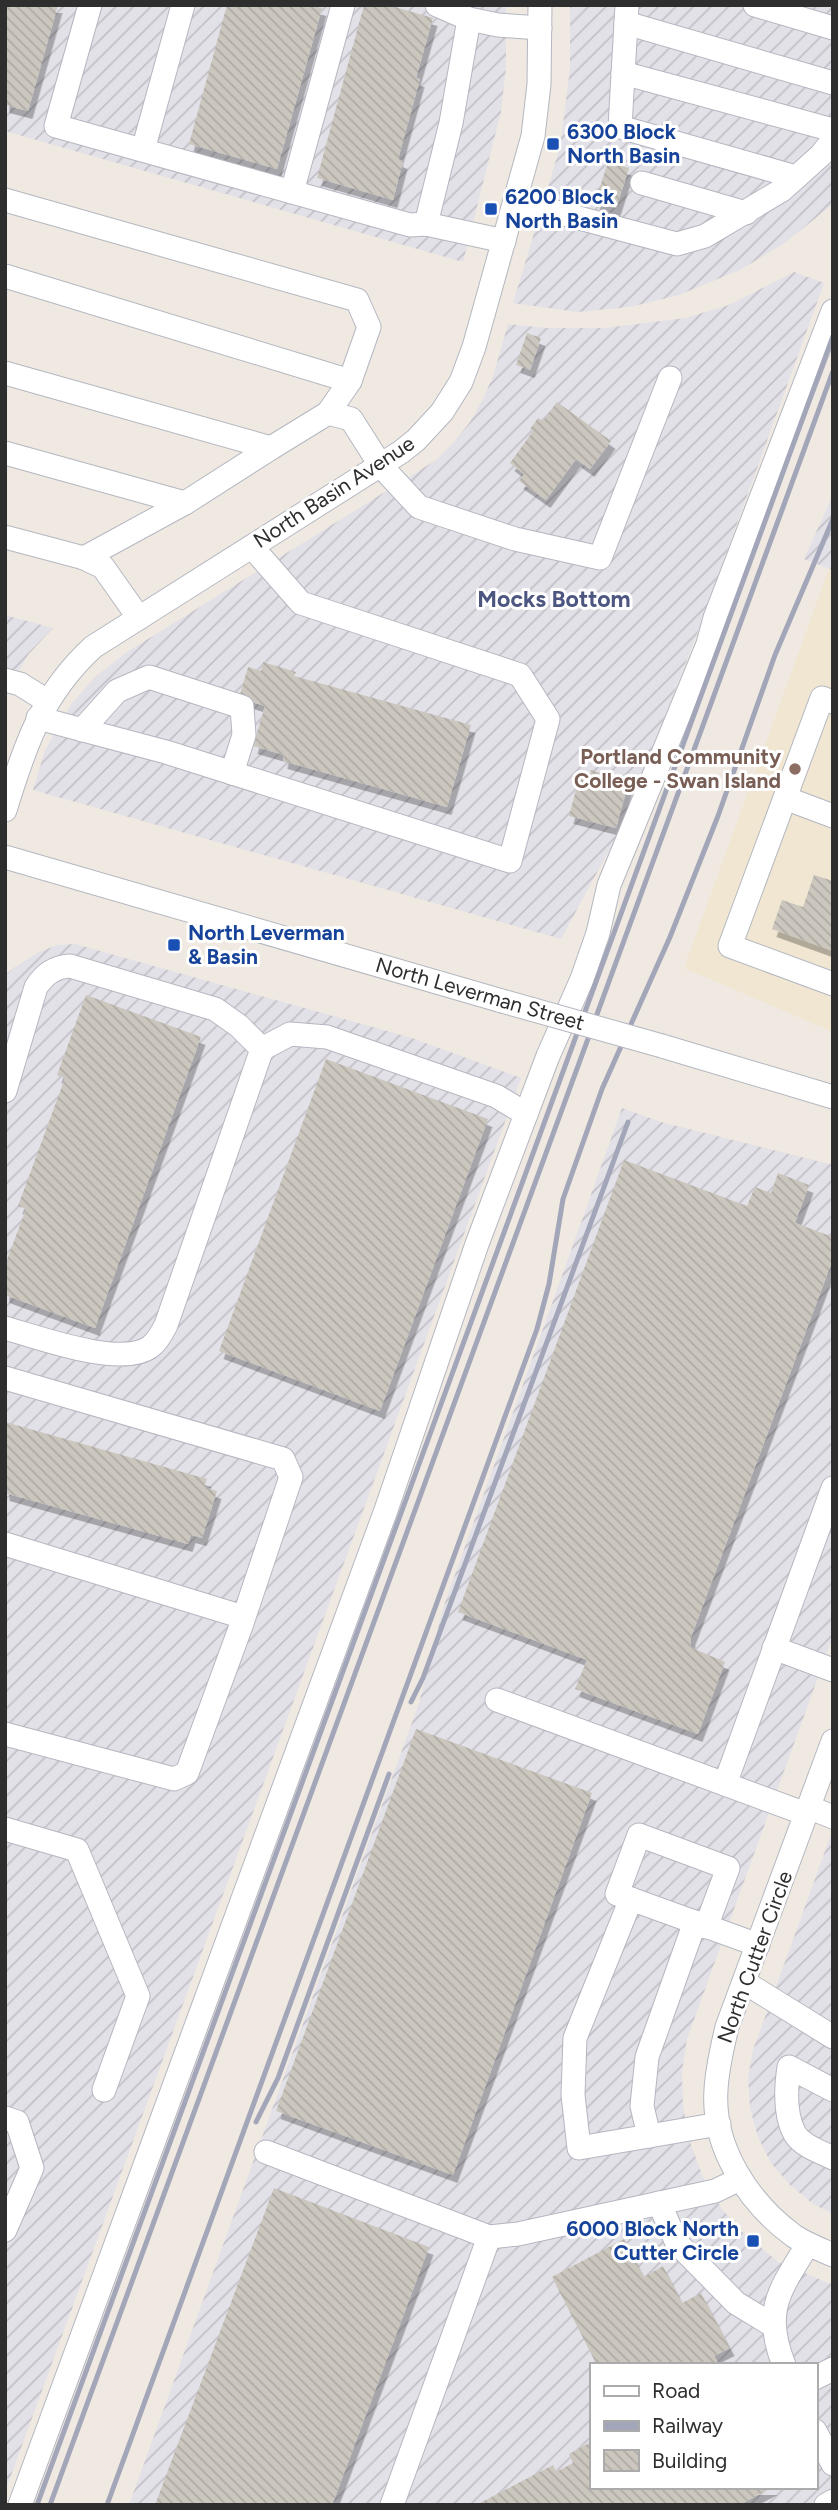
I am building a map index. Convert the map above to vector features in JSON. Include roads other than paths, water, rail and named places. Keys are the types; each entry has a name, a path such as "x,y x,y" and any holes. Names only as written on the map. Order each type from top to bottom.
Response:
{"street":[{"path":"90,5 56,126 410,225 426,224 504,242"},
{"path":"143,150 183,5"},
{"path":"292,192 343,5"},
{"path":"437,5 469,19 498,25 540,28"},
{"name":"North Basin Avenue","path":"5,810 23,753 43,710 59,683 93,647 381,466 429,427 461,382 474,347 504,242 536,119 540,5"},
{"path":"755,5 833,28"},
{"path":"796,177 620,127 627,14 833,83"},
{"path":"426,224 451,123 469,19"},
{"path":"623,73 833,130"},
{"path":"515,201 677,244 705,236 782,190 833,140"},
{"path":"642,183 746,213"},
{"path":"5,200 356,300 369,327 350,381 328,413 185,503 84,558"},
{"path":"5,276 350,381"},
{"path":"20,2505 386,1510 477,1244 548,1056 582,979 598,933 609,885 699,668 715,618 833,311"},
{"path":"5,373 271,448"},
{"path":"328,413 351,419 381,466 419,507 515,539 600,558 670,378"},
{"path":"5,453 185,503"},
{"path":"5,537 84,558 103,567 139,618"},
{"path":"5,680 20,684 43,710 82,730 166,752 510,861 548,719 520,675 301,603 252,547"},
{"path":"82,730 117,691 149,677 242,708 244,735 232,773"},
{"path":"833,702 822,698 730,946 833,984"},
{"path":"785,798 833,816"},
{"name":"North Leverman Street","path":"5,857 833,1097"},
{"path":"5,1091 36,987 44,975 61,967 70,966 215,1009 239,1026 262,1049"},
{"path":"5,1328 96,1353 129,1353 148,1349 158,1339 166,1325 262,1049 290,1034 327,1037 496,1096 526,1114"},
{"path":"5,1378 283,1459 291,1477 187,1773 174,1779 5,1734"},
{"path":"725,1784 833,1488"},
{"path":"5,1544 243,1617"},
{"path":"774,1648 833,1670"},
{"path":"497,1700 725,1784 833,1817"},
{"name":"North Cutter Circle","path":"833,1741 719,2056 715,2093 725,2147 740,2179 754,2199 775,2220 808,2244 833,2255"},
{"path":"5,1829 77,1850 138,1996 104,2090"},
{"path":"649,2136 642,2106 647,2057 701,1925 728,1868 639,1835 617,1894 701,1925 758,1945"},
{"path":"631,1899 575,2038 573,2095 579,2148 719,2124"},
{"path":"744,1982 833,2037"},
{"path":"833,2090 789,2067 786,2087 789,2116 796,2135 807,2145 833,2158"},
{"path":"5,2118 17,2122 32,2168 5,2230"},
{"path":"265,2152 489,2238 715,2191 740,2179"},
{"path":"659,2203 677,2243 736,2303 774,2326"},
{"path":"392,2505 489,2238"},
{"path":"783,2363 773,2312 779,2290 808,2244"},
{"path":"817,2377 833,2369"},
{"path":"817,2435 833,2464"},
{"path":"827,2505 833,2501"}],"railway":[{"path":"37,2505 833,336"},
{"path":"50,2505 833,371"},
{"path":"107,2505 537,1329 549,1284 563,1199 602,1089 670,937 718,816 775,655 833,519"},
{"path":"411,1702 423,1678 628,1122"},
{"path":"256,2122 278,2078 389,1774"}],"place":[{"name":"6300 Block North Basin","path":"553,144"},
{"name":"6200 Block North Basin","path":"491,209"},
{"name":"Portland Community College - Swan Island","path":"795,769"},
{"name":"North Leverman & Basin","path":"174,945"},
{"name":"6000 Block North Cutter Circle","path":"753,2241"}],"district":[{"name":"Mocks Bottom","path":"554,599"}]}
